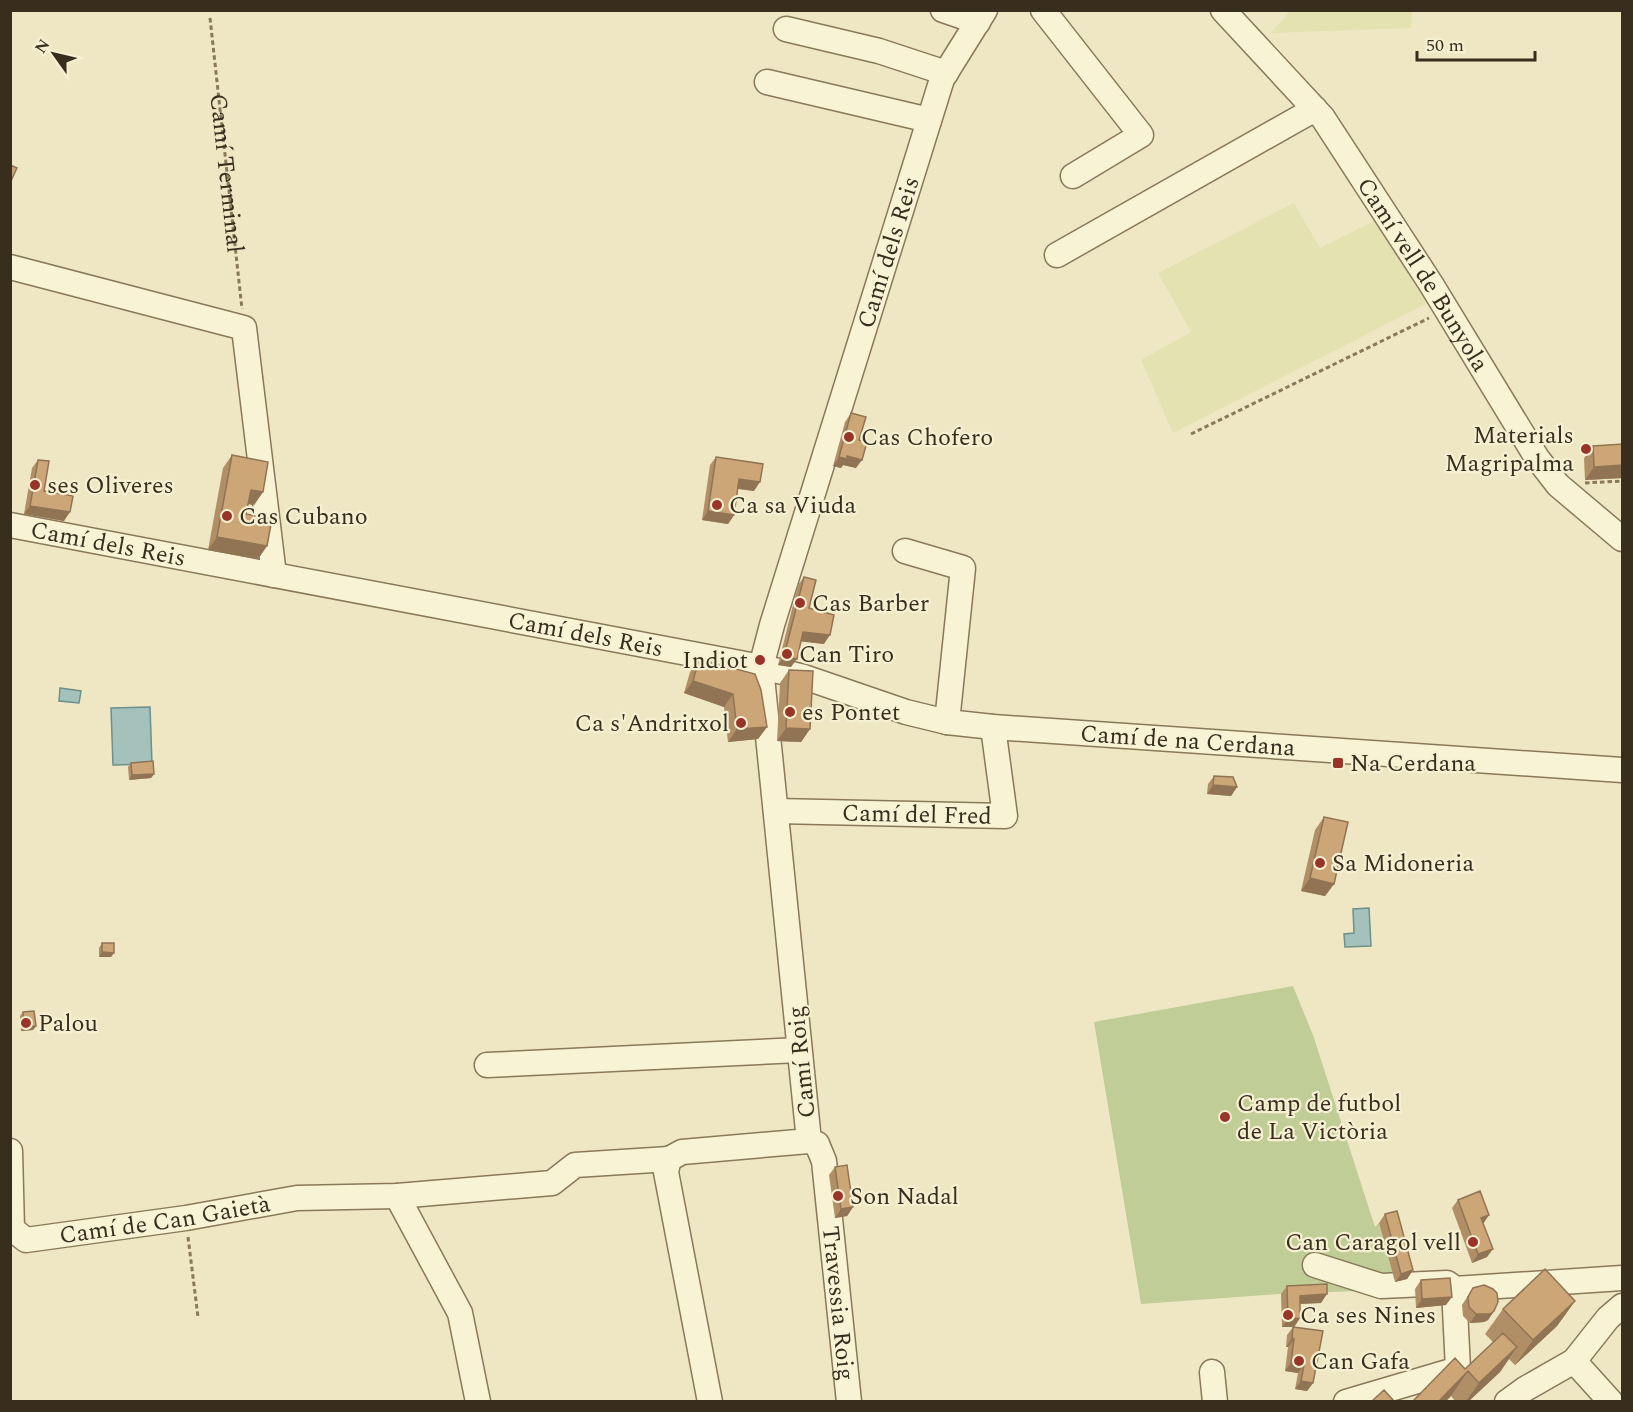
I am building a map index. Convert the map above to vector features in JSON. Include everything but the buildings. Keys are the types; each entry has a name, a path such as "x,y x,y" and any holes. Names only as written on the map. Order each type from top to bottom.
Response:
{"street":[{"path":"943,10 982,16"},
{"path":"1043,10 1141,135 1073,176"},
{"name":"Camí vell de Bunyola","path":"1222,10 1323,118 1447,310 1537,458 1558,485 1623,539"},
{"name":"Camí dels Reis","path":"10,525 761,667 772,625 942,79 982,16"},
{"path":"786,29 879,51 946,73"},
{"path":"767,82 929,120"},
{"path":"1057,255 1315,109"},
{"path":"10,267 244,328 274,575"},
{"path":"905,551 963,568 947,722"},
{"name":"Camí de na Cerdana","path":"761,667 804,677 906,712 947,722 1623,770"},
{"name":"Camí Roig","path":"397,1196 552,1183 575,1166 669,1159 681,1152 808,1141 761,667"},
{"name":"Camí del Fred","path":"776,811 1005,816 993,727"},
{"path":"487,1065 799,1050"},
{"name":"Travessia Roig","path":"808,1141 818,1144 824,1161 849,1401"},
{"name":"Camí de Can Gaietà","path":"10,1151 12,1229 26,1240 186,1218 297,1198 397,1196"},
{"path":"669,1159 666,1172 710,1401"},
{"path":"397,1196 460,1313 478,1401"},
{"path":"1315,1265 1382,1286 1447,1283 1454,1289 1623,1278"},
{"path":"1346,1401 1458,1369 1454,1289"},
{"path":"1508,1401 1574,1361 1608,1318 1623,1306"},
{"path":"1574,1361 1611,1401"},
{"path":"1212,1372 1215,1401"}],"path":[{"name":"Camí Terminal","path":"210,18 244,328"},
{"path":"1191,434 1447,310"},
{"path":"1558,485 1623,481"},
{"path":"186,1218 198,1317"}],"shaded area":[{"path":"1290,11 1412,11 1411,28 1271,33"},
{"path":"1294,203 1320,248 1376,220 1428,303 1173,433 1141,360 1191,332 1158,273"}],"green space":[{"name":"Camp de futbol de La Victòria","path":"1293,986 1313,1035 1375,1227 1379,1223 1395,1282 1382,1290 1280,1294 1141,1304 1094,1022"}],"water":[{"path":"60,688 81,691 79,703 59,701"},
{"path":"150,707 152,764 113,765 111,708"},
{"path":"1369,908 1371,946 1345,947 1344,934 1354,933 1353,909"}],"place":[{"name":"Cas Chofero","path":"849,437"},
{"name":"Materials Magripalma","path":"1586,449"},
{"name":"ses Oliveres","path":"35,485"},
{"name":"Ca sa Viuda","path":"717,505"},
{"name":"Cas Cubano","path":"227,516"},
{"name":"Cas Barber","path":"800,603"},
{"name":"Can Tiro","path":"787,654"},
{"name":"Indiot","path":"760,660"},
{"name":"es Pontet","path":"790,712"},
{"name":"Ca s'Andritxol","path":"741,723"},
{"name":"Na Cerdana","path":"1338,763"},
{"name":"Sa Midoneria","path":"1320,863"},
{"name":"Palou","path":"26,1023"},
{"name":"Camp de futbol de La Victòria","path":"1225,1117"},
{"name":"Son Nadal","path":"838,1196"},
{"name":"Can Caragol vell","path":"1473,1242"},
{"name":"Ca ses Nines","path":"1288,1315"},
{"name":"Can Gafa","path":"1299,1361"}]}
